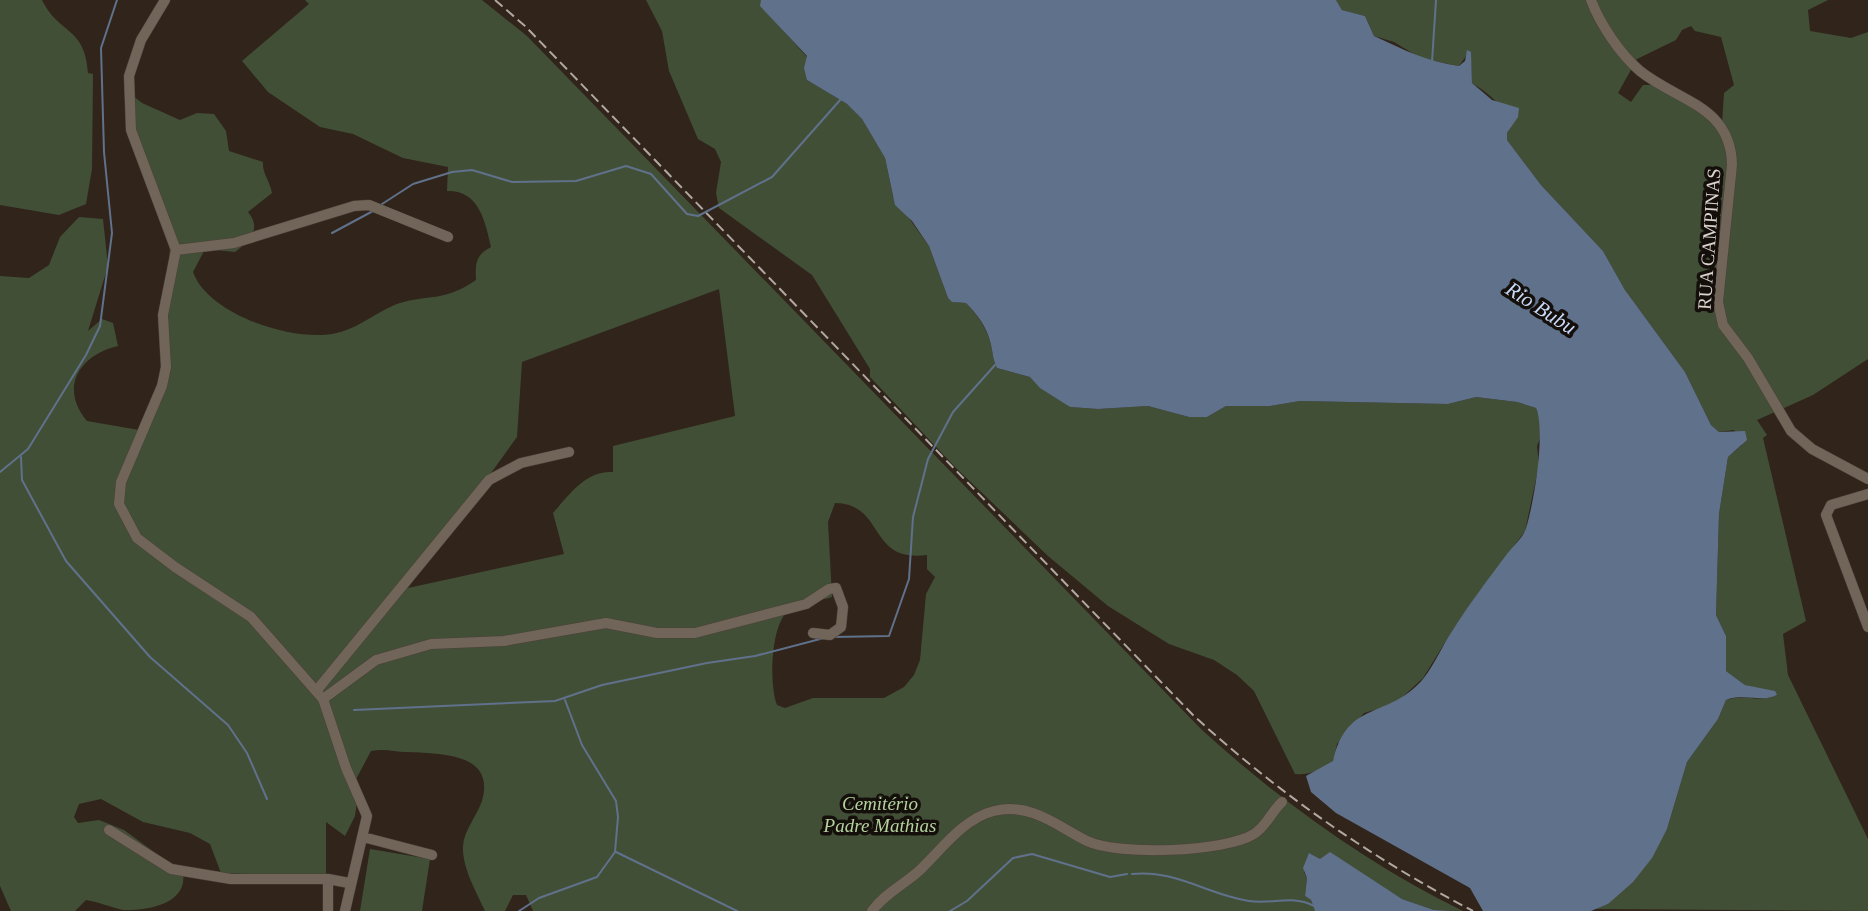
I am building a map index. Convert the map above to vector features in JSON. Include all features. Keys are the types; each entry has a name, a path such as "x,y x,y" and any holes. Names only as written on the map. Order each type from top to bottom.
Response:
{"street":[{"path":"165,0 141,40 129,76 131,130 176,250 163,315 166,367 162,386 121,482 119,504 123,517 137,538 251,617 323,699 346,768 366,811 363,837 349,883 345,911"},
{"name":"RUA CAMPINAS","path":"1591,0 1619,47 1637,68 1704,109 1724,128 1731,150 1732,165 1718,302 1721,320 1748,358 1791,431 1812,450 1868,480"},
{"path":"176,250 234,243 354,206 369,205 448,237"},
{"path":"317,690 489,480 521,463 569,452"},
{"path":"1868,494 1830,505 1826,515 1868,627"},
{"path":"323,699 376,660 431,644 504,640 606,623 657,633 695,633 806,604 829,589 836,588 843,607 841,628 830,635 813,633"},
{"path":"872,911 911,879 963,828 995,810 1037,813 1090,843 1103,846 1192,850 1216,848 1254,834 1282,802"},
{"path":"109,830 171,869 231,879 328,879 349,883"},
{"path":"363,837 432,855"},
{"path":"328,879 328,911"}],"green space":[{"path":"0,0 42,0 56,20 77,38 86,58 88,73 93,74 92,169 86,204 59,215 0,205"},
{"name":"Cemitério Padre Mathias","path":"305,0 482,0 527,36 1201,729 1293,806 1359,852 1427,893 1463,911 1434,910 1402,899 1336,859 1319,859 1311,854 1304,872 1307,878 1305,896 1311,900 1315,911 533,911 526,895 513,895 505,911 485,911 467,871 463,854 466,834 482,801 484,785 481,773 473,764 449,755 381,750 371,751 354,783 357,802 355,816 345,836 326,822 326,877 221,873 210,844 190,833 143,822 101,799 79,804 74,817 78,823 99,820 124,830 183,873 183,884 179,892 173,899 143,909 123,910 86,900 75,911 11,911 0,886 0,276 29,278 49,265 60,237 79,217 103,219 108,266 88,331 102,319 113,323 118,346 104,350 84,365 77,374 75,397 87,421 139,430 162,378 160,303 169,269 170,242 141,162 128,92 142,103 180,120 197,113 214,114 226,131 229,151 263,162 272,193 248,212 254,224 249,239 235,252 205,249 193,272 202,287 215,300 252,321 295,333 315,335 341,332 400,303 446,295 465,287 476,280 477,260 491,247 483,218 473,201 458,192 447,191 448,167 403,158 353,134 320,127 268,92 242,61 309,4","holes":["719,289 735,416 613,446 613,472 603,472 586,479 553,513 564,554 408,588 517,437 522,362","835,503 851,506 862,513 894,550 908,555 927,555 927,569 935,577 926,594 920,660 914,675 904,687 884,698 813,698 785,708 777,705 774,696 772,670 778,627 790,609 832,597 828,522"]},
{"path":"646,0 761,0 761,6 807,57 807,80 847,104 862,119 885,158 893,196 929,246 948,298 953,302 966,303 977,316 988,336 997,368 1030,377 1070,407 1098,409 1148,406 1189,417 1207,417 1226,406 1270,406 1300,401 1448,404 1476,397 1517,402 1536,408 1541,423 1541,436 1537,446 1539,465 1525,531 1454,628 1423,678 1395,704 1364,713 1337,744 1333,761 1325,767 1305,774 1295,774 1254,691 1237,675 1214,660 1169,644 1108,606 1048,556 956,468 870,377 870,369 812,275 719,208 716,193 721,162 715,149 698,139 669,71 662,31"},
{"path":"1336,0 1828,0 1808,10 1810,31 1851,38 1868,32 1868,359 1813,395 1757,420 1767,435 1763,438 1806,621 1783,634 1788,675 1868,839 1868,911 1595,909 1608,904 1667,829 1687,762 1718,719 1726,700 1777,695 1745,685 1726,671 1726,636 1716,615 1719,514 1728,457 1742,445 1734,430 1719,432 1711,425 1685,372 1625,290 1603,251 1541,185 1507,140 1507,133 1514,122 1495,100 1472,83 1471,63 1466,56 1459,66 1422,59 1394,42 1374,36 1365,16 1342,10","holes":["1691,26 1695,31 1721,37 1734,85 1724,93 1722,124 1654,85 1643,85 1631,102 1618,93 1637,59 1676,40 1682,30"]},
{"path":"370,849 430,859 422,911 360,911"}],"water":[{"name":"Rio Bubu","path":"761,0 1336,0 1342,10 1365,16 1374,36 1415,54 1459,66 1465,61 1467,50 1471,52 1472,83 1492,100 1519,108 1518,117 1507,133 1507,140 1541,185 1603,251 1625,290 1685,372 1711,425 1719,432 1745,431 1747,440 1728,457 1719,514 1716,615 1726,636 1726,671 1745,685 1775,691 1777,695 1726,700 1718,719 1687,762 1667,829 1652,858 1633,882 1608,904 1591,911 1483,911 1470,888 1336,813 1311,792 1306,776 1333,761 1339,741 1358,719 1410,692 1423,679 1466,609 1523,535 1538,467 1540,433 1536,408 1517,402 1476,397 1448,404 1300,401 1270,406 1226,406 1207,417 1189,417 1148,406 1098,409 1070,407 1040,388 1030,377 997,368 981,320 966,303 952,302 948,298 929,246 912,221 895,205 885,158 862,119 847,104 807,80 804,68 807,56 760,6"},
{"path":"1330,852 1402,899 1434,910 1456,911 1315,911 1311,900 1305,896 1307,878 1303,868 1309,853 1320,859"}],"waterway":[{"path":"0,472 28,449 86,355 100,326 112,233 104,152 101,48 117,0"},
{"path":"1432,62 1436,0"},
{"path":"379,206 413,184 452,172 472,170 512,182 576,181 626,166 651,174 687,214 698,216 772,177 841,99"},
{"path":"332,233 373,211"},
{"path":"833,637 889,636 909,579 913,517 928,459 953,412 995,365"},
{"path":"21,457 22,480 66,561 150,657 228,725 247,753 267,799"},
{"path":"354,710 555,701 602,685 755,656 824,638"},
{"path":"519,911 539,898 597,877 615,852 618,817 616,801 582,745 565,700"},
{"path":"616,852 737,911"},
{"path":"950,911 967,901 1013,858 1032,854 1110,877 1127,874"},
{"path":"1132,874 1162,875 1249,901 1290,900 1314,906"}],"railway":[{"path":"495,0 525,26 1194,716 1259,772 1328,823 1399,869 1473,911"}]}
